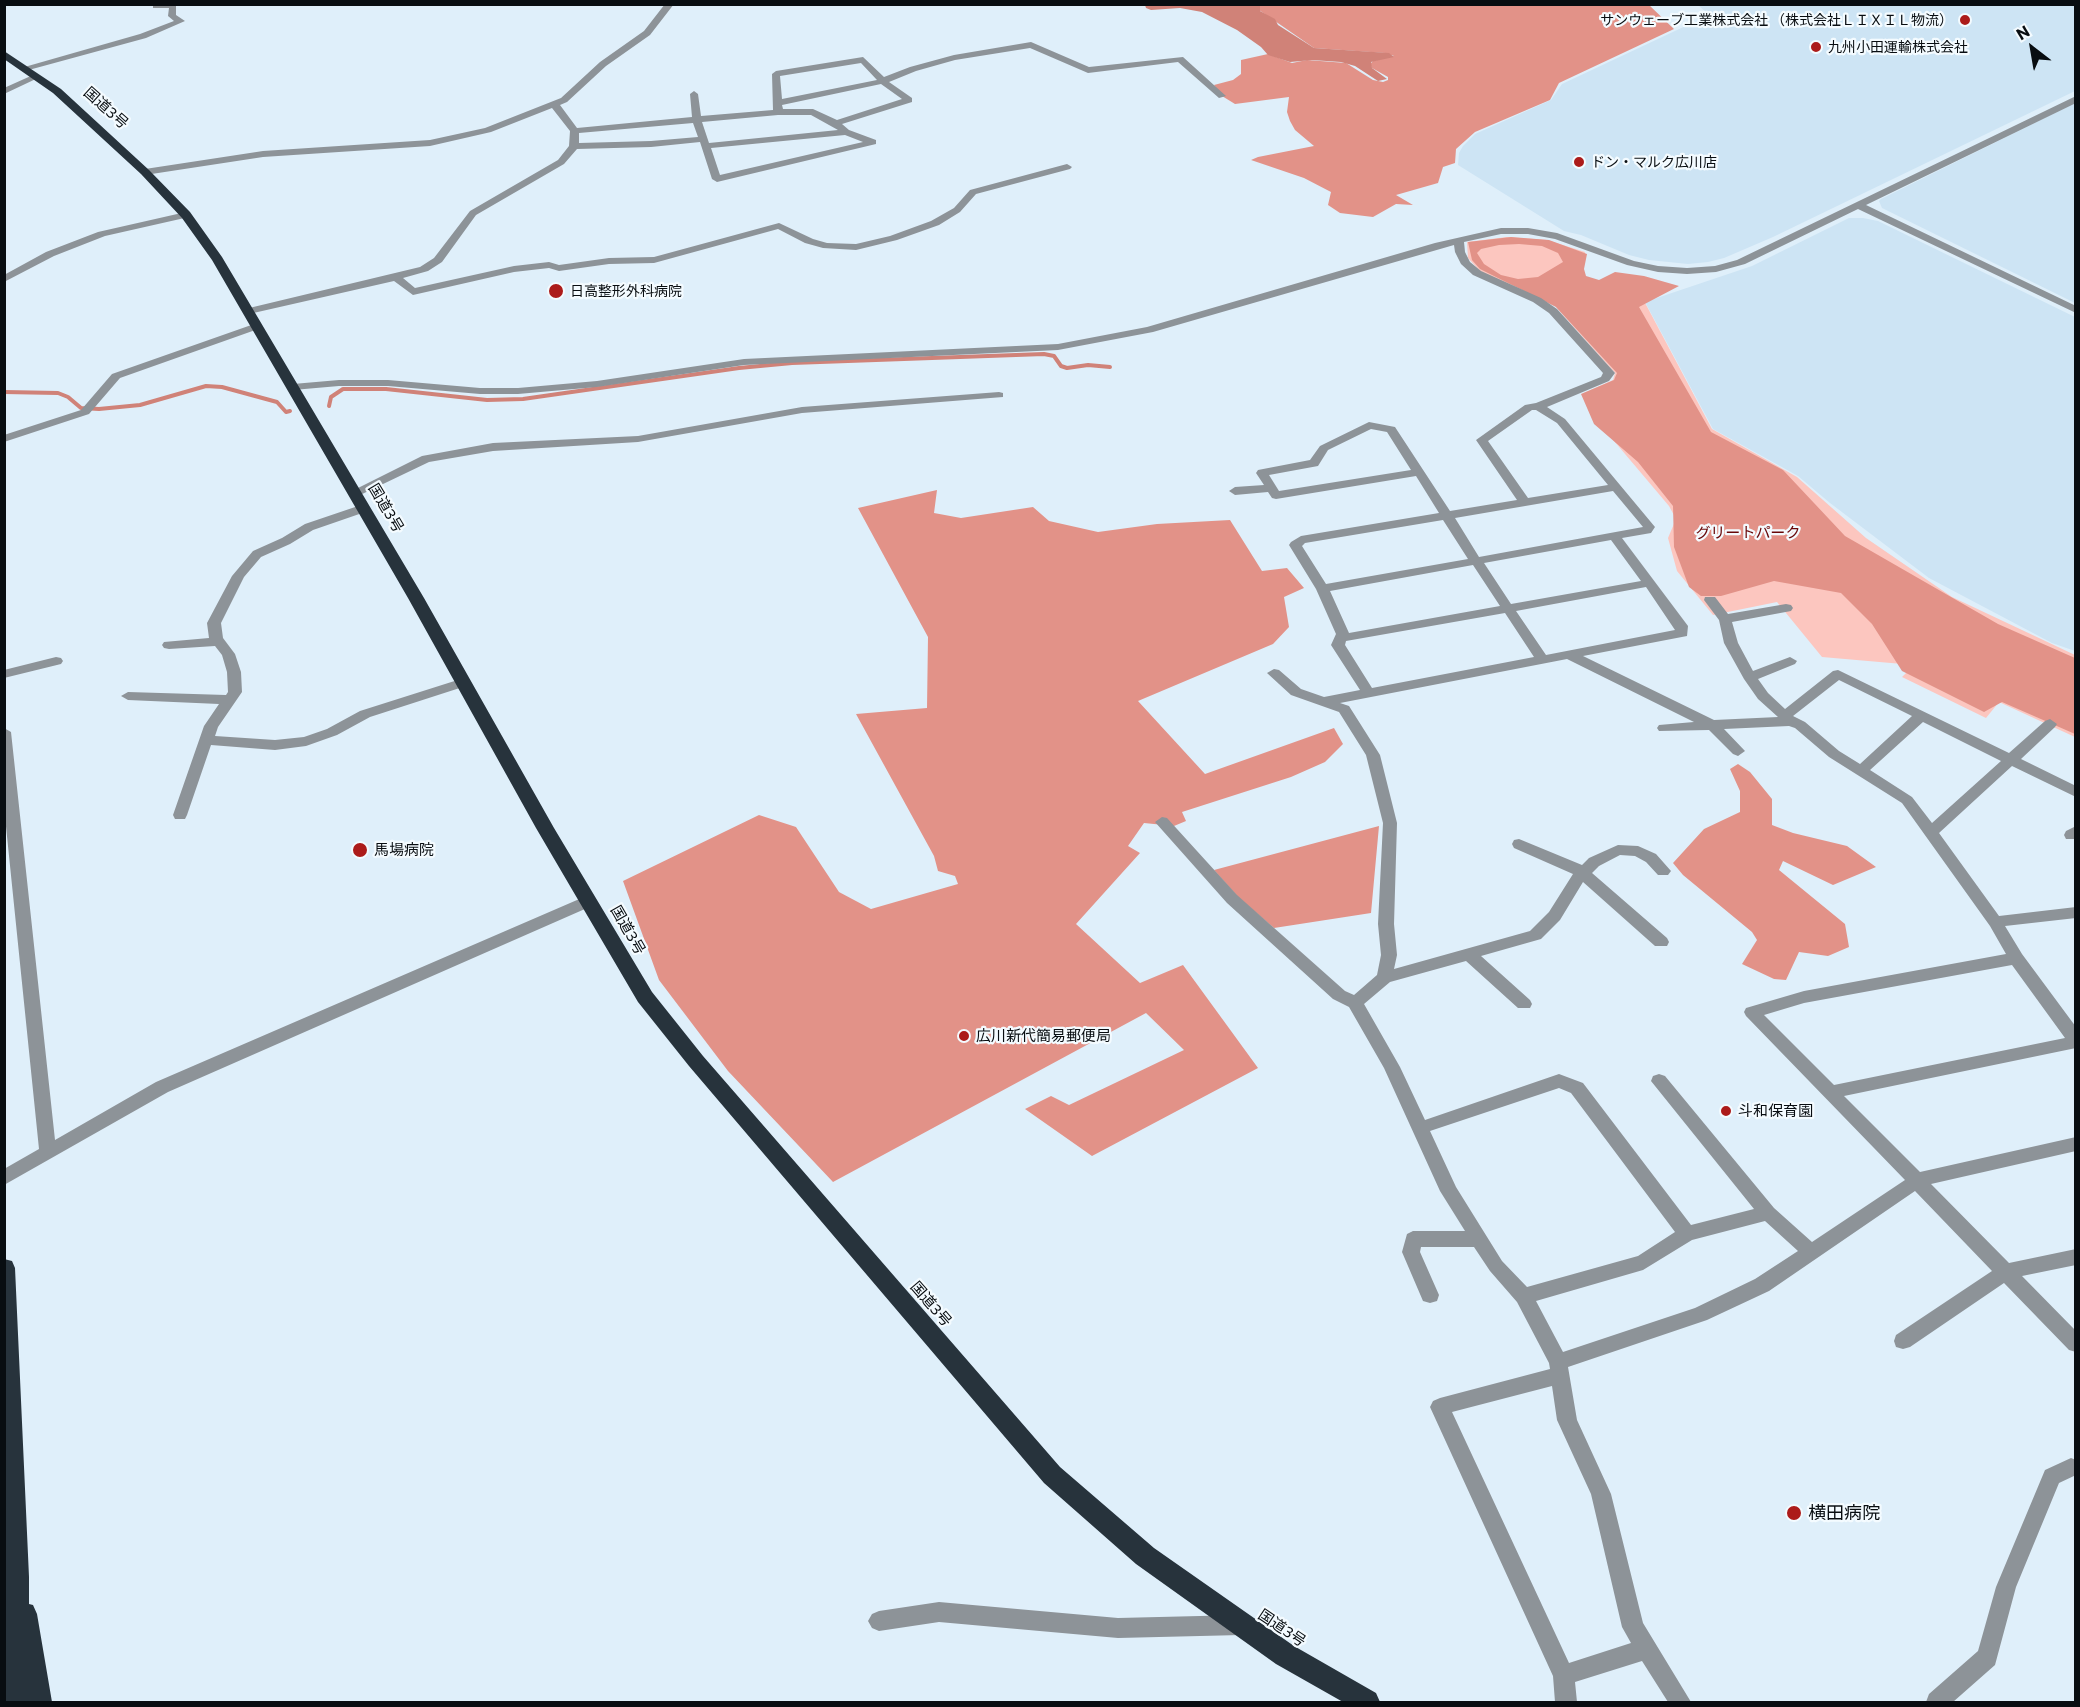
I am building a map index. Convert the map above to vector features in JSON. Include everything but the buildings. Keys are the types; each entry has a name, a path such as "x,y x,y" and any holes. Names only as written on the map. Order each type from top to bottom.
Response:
{"highway":[{"name":"国道3号","path":"4,54 57,90 145,172 186,215 218,260 645,997 696,1061 1052,1475 1145,1556 1285,1655 1367,1702"},
{"path":"4,1268 17,1577 13,1702"},
{"path":"17,1577 39,1702"}],"street":[{"path":"145,172 263,154 430,143 488,130 564,100 603,64 647,33 670,4"},
{"path":"4,91 30,72 143,36 181,21 172,16 173,6 156,6"},
{"path":"575,131 697,121 778,107 883,81 913,69 954,58 1031,45 1088,70 1180,59 1222,96"},
{"path":"778,107 776,74 863,60 883,81 909,100 836,123"},
{"path":"694,94 697,121 717,180 873,142 846,132 836,123 813,112 778,107"},
{"path":"293,387 339,383 388,383 518,392 597,384 744,362 1058,347 1149,330 1459,240 1501,231 1528,231 1581,243 1631,264 1658,269 1707,270 1741,262 2076,99"},
{"path":"4,438 88,409 116,376 253,319 278,306 313,295 424,269 438,260 472,213 545,173 561,162 574,146 575,131 569,120 555,105"},
{"path":"574,146 703,142 846,132"},
{"path":"396,277 413,292 514,269 549,265 559,268 609,261 654,260 779,226 809,241 827,246 856,247 893,238 935,223 957,210 973,192 1067,167"},
{"path":"1858,205 2076,310"},
{"path":"4,279 50,254 102,234 186,215"},
{"path":"1459,240 1460,252 1466,264 1477,273 1537,300 1553,311 1609,372 1605,379 1529,408 1482,440 1524,502"},
{"path":"180,815 211,726 235,692 234,672 228,654 218,642 214,623 225,597 238,576 257,554 286,541 359,501 426,459 493,447 596,443 648,437 802,410 999,395"},
{"path":"1322,589 1647,530 1649,527 1561,420 1538,406"},
{"path":"1419,472 1276,495 1262,473 1314,464 1324,448 1369,425 1391,429 1543,660"},
{"path":"1369,693 1338,645 1343,634 1322,589 1295,545 1301,540 1616,487"},
{"path":"1235,491 1271,488"},
{"path":"1325,701 1572,656 1682,633 1681,626 1614,536"},
{"path":"1342,638 1649,583"},
{"path":"1710,600 1725,619 1731,643 1763,696 1834,754 1907,800 1995,922 2016,958 2076,1041 1831,1092"},
{"path":"1725,619 1786,608"},
{"path":"169,645 218,642"},
{"path":"1572,656 1712,725 1738,751"},
{"path":"4,675 56,661"},
{"path":"1750,677 1790,661"},
{"path":"1274,673 1296,692 1344,709 1373,755 1390,823 1386,924 1389,956 1385,978"},
{"path":"1664,728 1788,718 1838,674 2076,792"},
{"path":"206,740 275,745 306,741 332,732 365,714 464,682"},
{"path":"128,696 230,700"},
{"path":"1861,771 1921,716"},
{"path":"1930,833 2050,724"},
{"path":"4,732 43,1156"},
{"path":"1162,822 1232,898 1339,995 1354,1003 1392,1067 1449,1191 1496,1266 1524,1296 1559,1368 1567,1420 1601,1494 1633,1627 1680,1702"},
{"path":"1519,844 1576,868 1661,942"},
{"path":"1354,1003 1385,978 1535,935 1555,916 1573,883 1594,862 1618,850 1638,851 1652,858 1663,871"},
{"path":"4,1178 162,1087 589,901"},
{"path":"1995,922 2076,912"},
{"path":"1470,955 1524,1004"},
{"path":"2016,958 1804,997 1752,1012 2076,1344"},
{"path":"1659,1081 1768,1213 1811,1252"},
{"path":"1419,1128 1559,1082 1577,1088 1687,1234"},
{"path":"1566,1702 1564,1675 1440,1407 1559,1368 1700,1314 1762,1284 1918,1180 2076,1144"},
{"path":"1524,1296 1643,1262 1687,1234 1768,1213"},
{"path":"1430,1295 1411,1252 1413,1239 1479,1239"},
{"path":"1903,1341 2005,1272 2076,1257"},
{"path":"1937,1702 1987,1657 2006,1587 2052,1477 2071,1467"},
{"path":"879,1621 939,1612 1118,1628 1243,1625"},
{"path":"1564,1675 1647,1648"}],"shaded area":[{"path":"1145,5 1260,5 1260,11 1275,19 1278,25 1314,48 1389,53 1394,57 1371,62 1372,68 1387,79 1378,81 1355,66 1341,62 1312,60 1290,62 1268,55 1261,47 1237,30 1202,12 1180,8 1151,10"},
{"path":"1698,5 2075,5 2075,91 1773,237 1724,258 1708,262 1688,264 1649,260 1564,231 1458,165 1459,153 1475,134 1551,100 1562,84 1709,15"},
{"path":"2075,103 2075,303 1882,208 1879,201 1881,199"},
{"path":"1849,218 1878,221 2075,317 2075,651 2052,643 1929,578 1798,476 1713,429 1645,302 1752,266"}],"green space":[{"path":"1260,5 1649,5 1674,29 1559,83 1550,100 1475,132 1456,149 1455,163 1443,167 1438,183 1396,195 1413,205 1396,204 1373,217 1340,213 1328,205 1331,192 1304,178 1251,160 1314,146 1295,130 1290,121 1287,112 1289,97 1235,104 1222,96 1214,85 1233,80 1241,74 1241,60 1268,54 1292,63 1307,60 1346,63 1373,80 1383,82 1388,80 1388,77 1372,68 1370,64 1373,61 1394,56 1385,53 1314,48 1259,10"},
{"name":"グリートパーク","path":"1507,237 1547,240 1585,252 1581,275 1606,288 1634,282 1712,429 1797,477 1866,538 1952,597 2075,655 2075,737 1999,702 1986,718 1902,677 1914,665 1822,657 1777,602 1713,615 1677,571 1668,538 1676,519 1669,506 1598,422 1584,393 1613,380 1615,373 1554,305 1480,271 1468,258 1467,242"},
{"name":"グリートパーク","path":"1511,237 1549,240 1587,254 1584,269 1586,276 1599,280 1615,272 1644,276 1679,286 1639,307 1711,432 1783,470 1845,536 1998,624 2075,658 2075,734 2002,702 1984,712 1902,671 1872,624 1841,593 1774,581 1721,596 1701,596 1689,587 1674,547 1673,506 1638,462 1594,424 1581,394 1614,380 1617,373 1556,307 1480,269 1472,260 1468,242","holes":["1499,245 1542,246 1558,253 1563,262 1538,277 1518,279 1501,275 1484,264 1477,253 1481,249"]},
{"path":"937,490 934,513 961,518 1033,507 1049,521 1098,532 1157,524 1230,520 1262,571 1287,568 1304,588 1284,597 1289,627 1273,644 1138,701 1205,774 1334,728 1343,744 1325,762 1291,777 1182,812 1186,821 1174,826 1144,823 1128,846 1140,853 1076,924 1140,983 1183,965 1258,1068 1092,1156 1025,1109 1051,1096 1069,1105 1184,1050 1146,1013 833,1182 728,1071 659,980 623,881 759,815 796,827 839,892 871,909 958,884 955,876 938,871 934,856 856,714 927,708 928,637 858,508"},
{"path":"1738,764 1750,772 1772,799 1772,825 1793,833 1847,846 1876,867 1833,885 1783,861 1779,870 1845,924 1849,947 1828,956 1799,952 1786,980 1774,979 1742,964 1757,940 1752,932 1683,875 1673,863 1704,829 1740,812 1740,791 1730,769"},
{"path":"1379,826 1371,913 1274,928 1239,898 1214,870"}],"waterway":[{"path":"329,406 331,397 343,389 386,389 487,400 523,399 739,368 792,363 1044,354 1054,356 1061,366 1067,368 1088,365 1110,367"},
{"path":"4,392 58,393 68,397 81,408 99,409 140,405 206,386 222,387 277,402 286,412 290,411"}],"place":[{"name":"サンウェーブ工業株式会社 （株式会社ＬＩＸＩＬ物流）","path":"1965,20"},
{"name":"九州小田運輸株式会社","path":"1816,47"},
{"name":"ドン・マルク広川店","path":"1579,162"},
{"name":"日高整形外科病院","path":"556,291"},
{"name":"馬場病院","path":"360,850"},
{"name":"広川新代簡易郵便局","path":"964,1036"},
{"name":"斗和保育園","path":"1726,1111"},
{"name":"横田病院","path":"1794,1513"}]}
